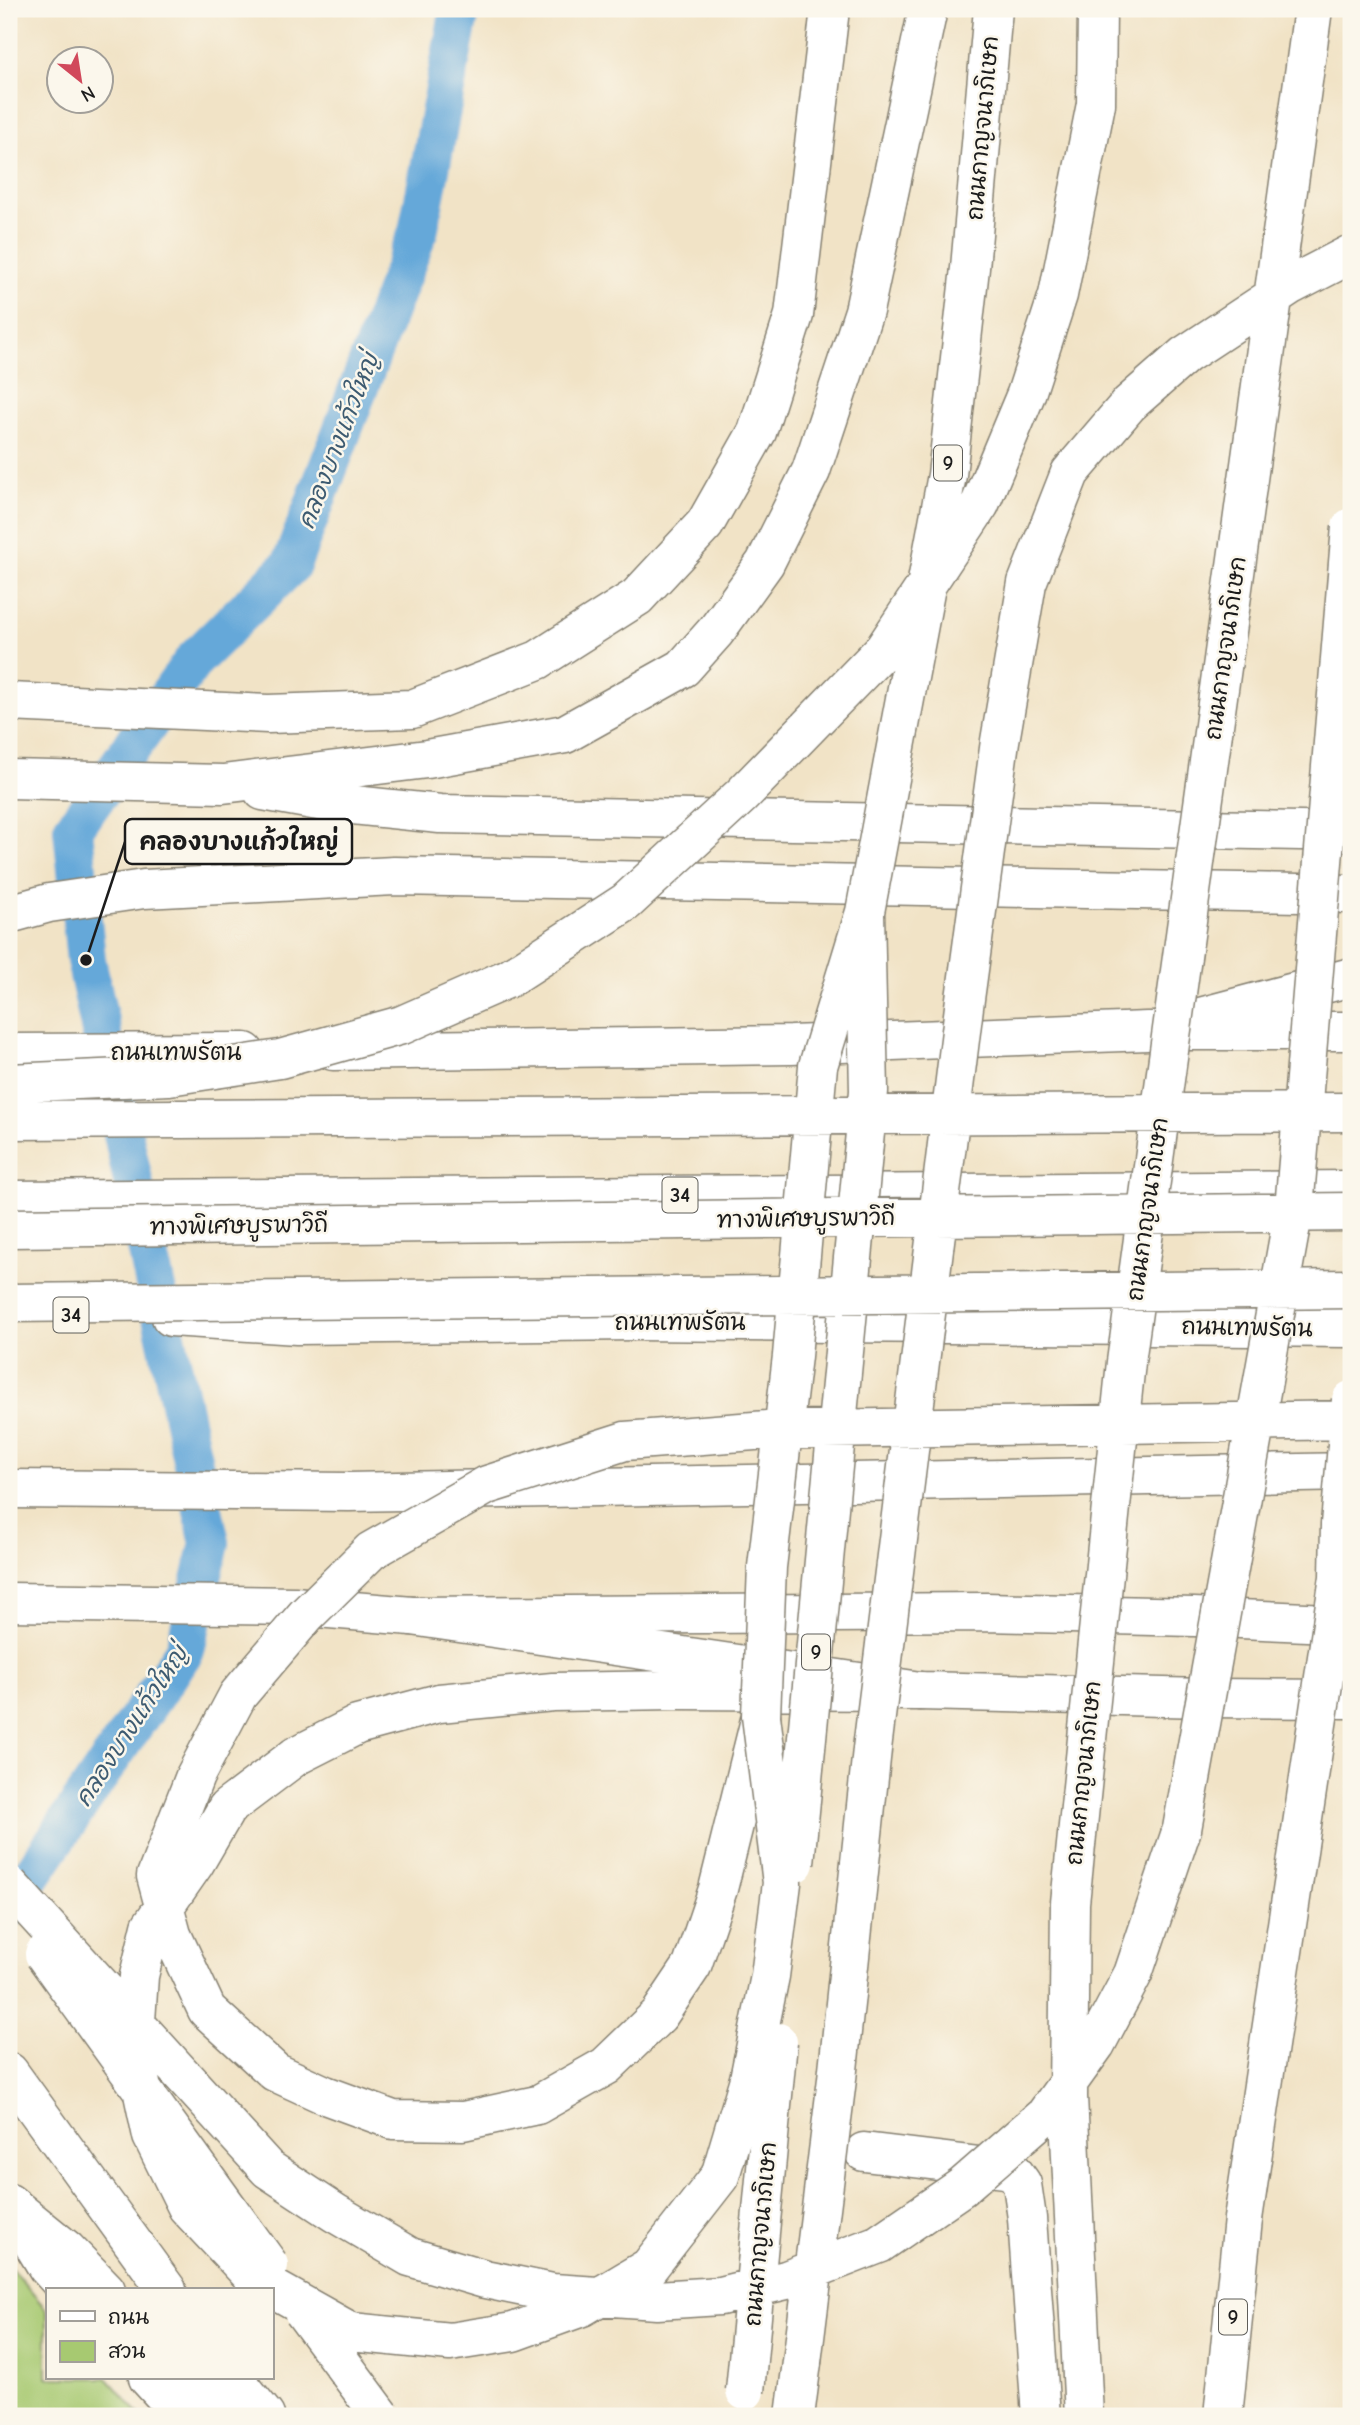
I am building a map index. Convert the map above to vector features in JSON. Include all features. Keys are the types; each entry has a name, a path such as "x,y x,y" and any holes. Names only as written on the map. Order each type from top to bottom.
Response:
{"main road":[{"path":"9,702 268,715 412,709 538,660 637,597 705,524 757,432 794,315 830,9"},
{"path":"9,779 223,784 427,759 565,734 683,668 716,631 765,563 811,471 864,311 928,9"},
{"name":"ถนนกาญจนาภิเษก","path":"744,2404 869,1091 865,912 947,475 970,268 993,9"},
{"path":"9,1083 169,1076 280,1059 402,1026 509,978 626,902 741,796 884,649 979,504 1026,394 1058,295 1096,104 1097,9"},
{"name":"ถนนกาญจนาภิเษก","path":"1084,2416 1068,2098 1070,1903 1126,1362 1313,9"},
{"path":"795,2416 837,2079 872,1749 963,1013 1000,741 1027,583 1070,473 1129,404 1185,355 1291,285 1351,254"},
{"path":"9,1885 268,2169 335,2213 410,2257 485,2278 553,2292 657,2300 720,2296 786,2280 879,2244 962,2187 1045,2115 1096,2044 1133,1974 1182,1829 1294,1209 1351,527"},
{"path":"223,784 324,802 440,814 1351,832"},
{"path":"9,914 49,903 144,889 394,876 1351,894"},
{"path":"273,2288 351,2332 450,2342 513,2332 582,2307 649,2267 720,2176 749,2079 770,1976 782,1883 761,1716 767,1567 792,1356 818,1066 865,912"},
{"path":"1147,1031 1351,977"},
{"name":"ถนนเทพรัตน","path":"9,1054 790,1045 1147,1031 1351,1031"},
{"path":"9,1120 1351,1112"},
{"name":"34","path":"9,1200 1351,1190"},
{"name":"ทางพิเศษบูรพาวิถี","path":"9,1228 1351,1212"},
{"path":"9,1303 1351,1289"},
{"name":"ถนนเทพรัตน","path":"9,1315 132,1314 297,1325 635,1321 1351,1328"},
{"name":"9","path":"1223,2416 1243,2219 1339,1577 1340,1524 1351,1400"},
{"path":"761,1716 719,1889 692,1966 659,2015 606,2066 537,2105 463,2121 393,2120 325,2095 275,2072 207,2010 172,1935 156,1876 195,1776 238,1695 306,1615 372,1551 487,1485 625,1441 766,1430 1351,1420"},
{"path":"9,1489 349,1492 1351,1472"},
{"path":"1339,1577 1351,1536"},
{"path":"9,1602 294,1606 412,1616 920,1691"},
{"path":"412,1616 986,1612 1194,1617 1351,1625"},
{"path":"273,2288 253,2277 187,2207 152,2137 134,2051 139,1976 151,1926 195,1863 227,1808 296,1756 358,1725 439,1703 566,1692 920,1691 1351,1699"},
{"path":"9,1905 381,2416"},
{"path":"9,2071 166,2288"},
{"path":"864,2152 1012,2169 1022,2184 1027,2218 1041,2416"},
{"path":"9,2204 47,2267 66,2288"},
{"path":"9,2204 67,2250 104,2288"},
{"path":"150,2380 183,2416"},
{"path":"193,2380 229,2416"},
{"path":"236,2380 265,2416"}],"green space":[{"path":"9,2266 46,2309 46,2380 109,2380 141,2416 9,2416"}],"waterway":[{"name":"คลองบางแก้วใหญ่","path":"9,1908 185,1650 210,1543 86,960 73,829 194,660 291,565 418,232 460,9"}],"place":[{"name":"คลองบางแก้วใหญ่","path":"86,960"}]}
